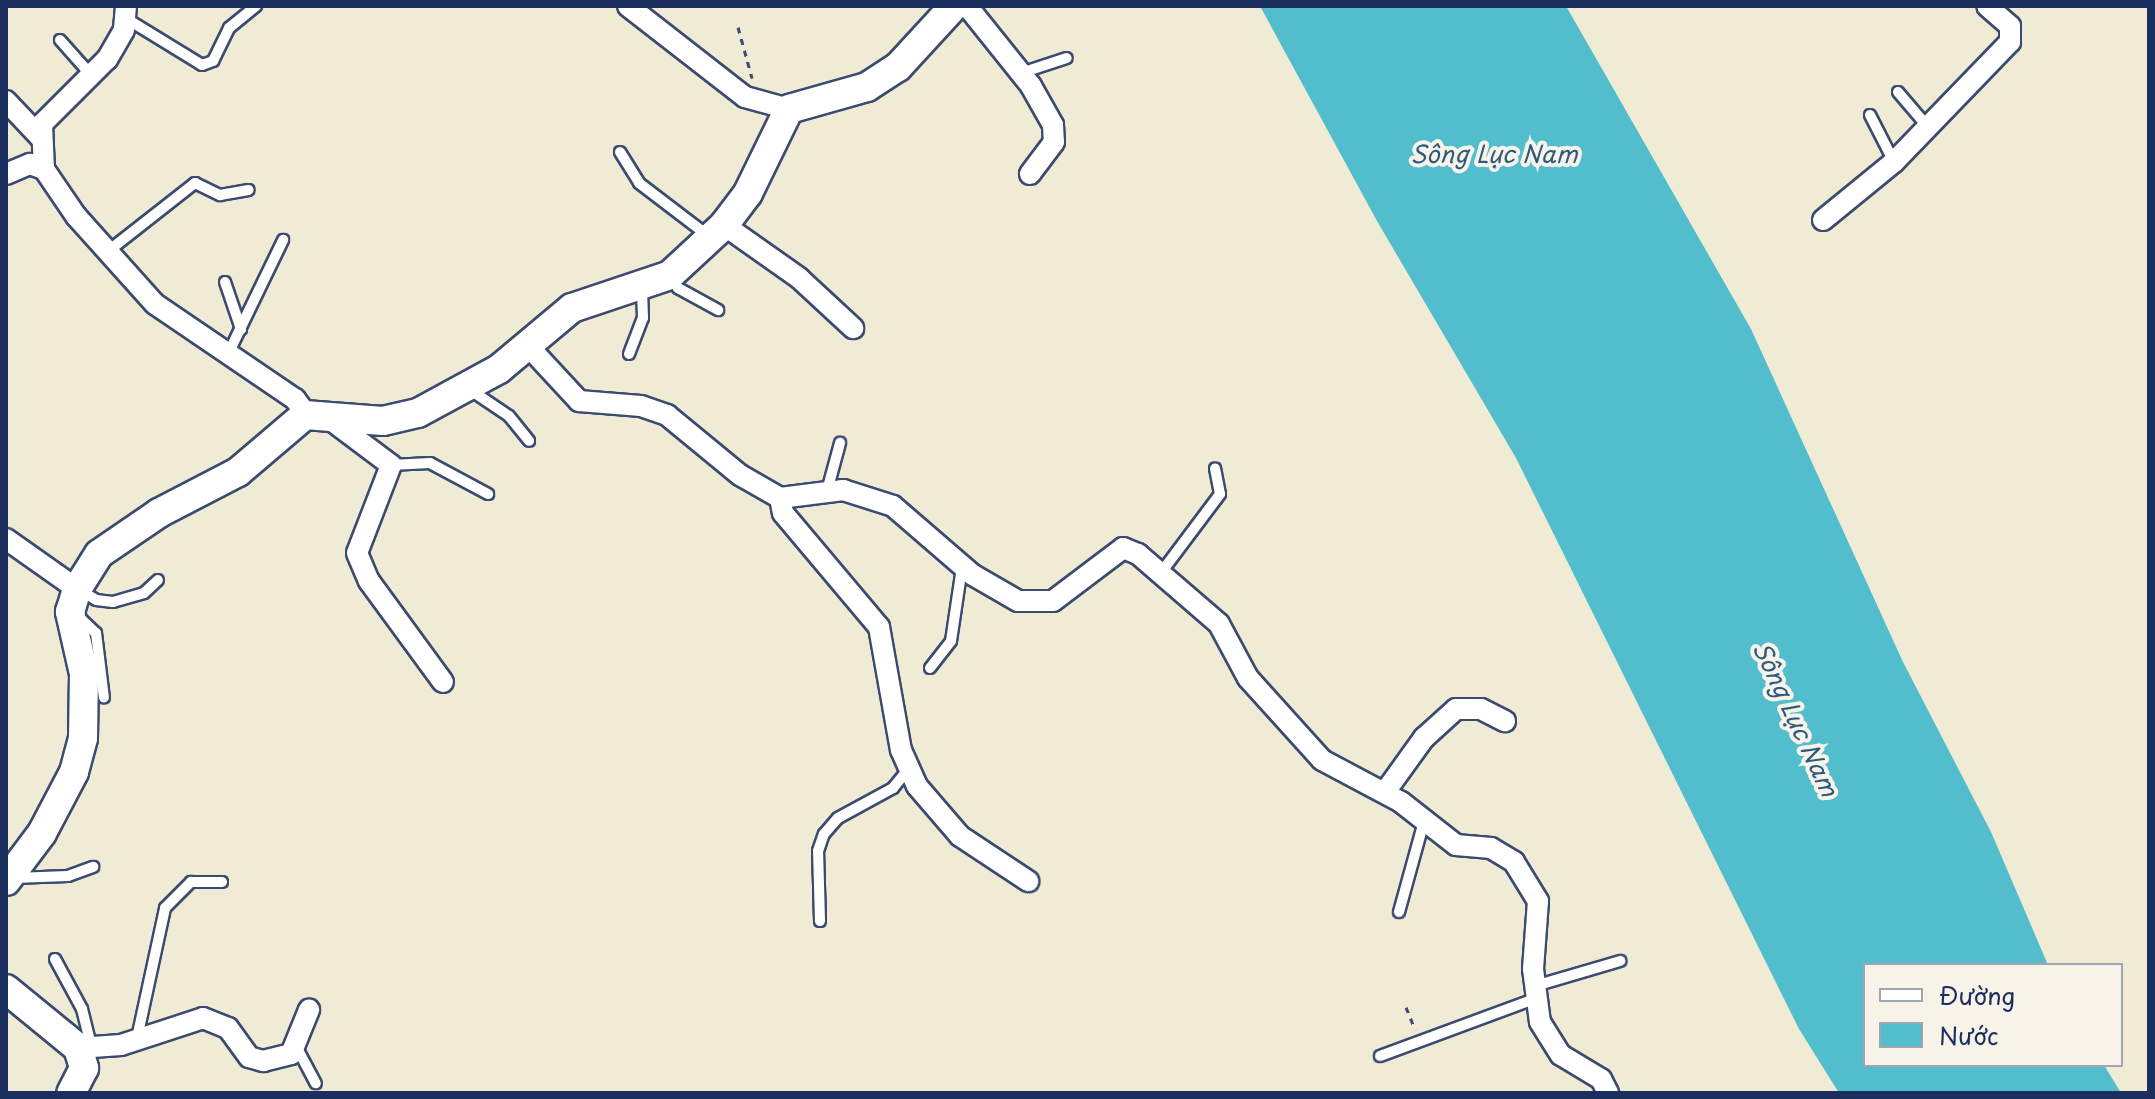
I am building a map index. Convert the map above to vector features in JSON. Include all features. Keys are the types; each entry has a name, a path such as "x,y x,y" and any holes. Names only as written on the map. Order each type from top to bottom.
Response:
{"street":[{"path":"628,6 718,79 754,100 789,109 867,87 898,67 954,6"},
{"path":"967,6 1047,111 1055,133 1030,174"},
{"path":"1823,220 1894,162 2010,42 2010,26 1987,6"},
{"path":"127,13 118,43 92,76 50,114 40,137 44,169 107,252 155,304 391,465 357,553 369,581 443,682"},
{"path":"6,101 40,137"},
{"path":"7,880 54,810 80,749 84,674 74,600 92,562 114,542 238,472 316,416 383,421 418,413 468,388 529,347 572,308 642,287 670,275 717,232 748,193 789,109"},
{"path":"6,174 30,164 44,169"},
{"path":"717,232 799,278 853,328"},
{"path":"529,347 579,401 641,406 667,415 740,475 780,498 827,491 861,494 893,506 997,592 1037,605 1053,601 1123,548 1160,574 1219,624 1248,678 1322,760 1385,792 1456,845 1491,848 1514,862 1538,901 1536,992 1551,1044 1601,1079 1608,1093"},
{"path":"780,498 783,513 879,627 901,750 932,809 960,836 1028,881"},
{"path":"6,539 74,600"},
{"path":"1385,792 1424,738 1456,709 1481,709 1505,721"},
{"path":"6,989 84,1047 137,1040 203,1018 228,1028 256,1061 286,1056 297,1048 309,1010"},
{"path":"71,1093 84,1068 84,1047"}],"lane":[{"path":"127,13 202,65 213,61 229,28 256,6"},
{"path":"60,40 92,76"},
{"path":"1021,73 1067,58"},
{"path":"1898,92 1928,127"},
{"path":"1870,115 1894,162"},
{"path":"620,152 639,183 717,232"},
{"path":"107,252 195,183 220,195 249,190"},
{"path":"227,356 283,240"},
{"path":"670,275 678,288 718,310"},
{"path":"225,282 241,329"},
{"path":"629,354 643,318 642,287"},
{"path":"468,388 509,416 529,441"},
{"path":"827,491 840,443"},
{"path":"391,465 430,463 488,494"},
{"path":"1160,574 1220,494 1215,468"},
{"path":"930,668 951,641 962,565"},
{"path":"74,600 113,602 144,593 158,580"},
{"path":"74,600 96,633 104,698"},
{"path":"820,921 818,851 824,834 838,818 893,788 909,768"},
{"path":"1399,912 1424,821"},
{"path":"7,880 68,876 93,867"},
{"path":"137,1040 165,908 191,882 222,882"},
{"path":"55,959 82,1009 84,1047"},
{"path":"1380,1056 1418,1038 1448,1034 1536,992 1620,961"},
{"path":"297,1048 316,1083"}],"path":[{"path":"738,27 754,100"},
{"path":"1406,1007 1418,1038"}],"water":[{"name":"Sông Lục Nam","path":"1260,6 1566,6 1751,329 1903,662 1991,832 2047,963 1863,963 1863,1067 2105,1067 2121,1093 1839,1093 1799,1029 1516,458 1377,221"}]}
